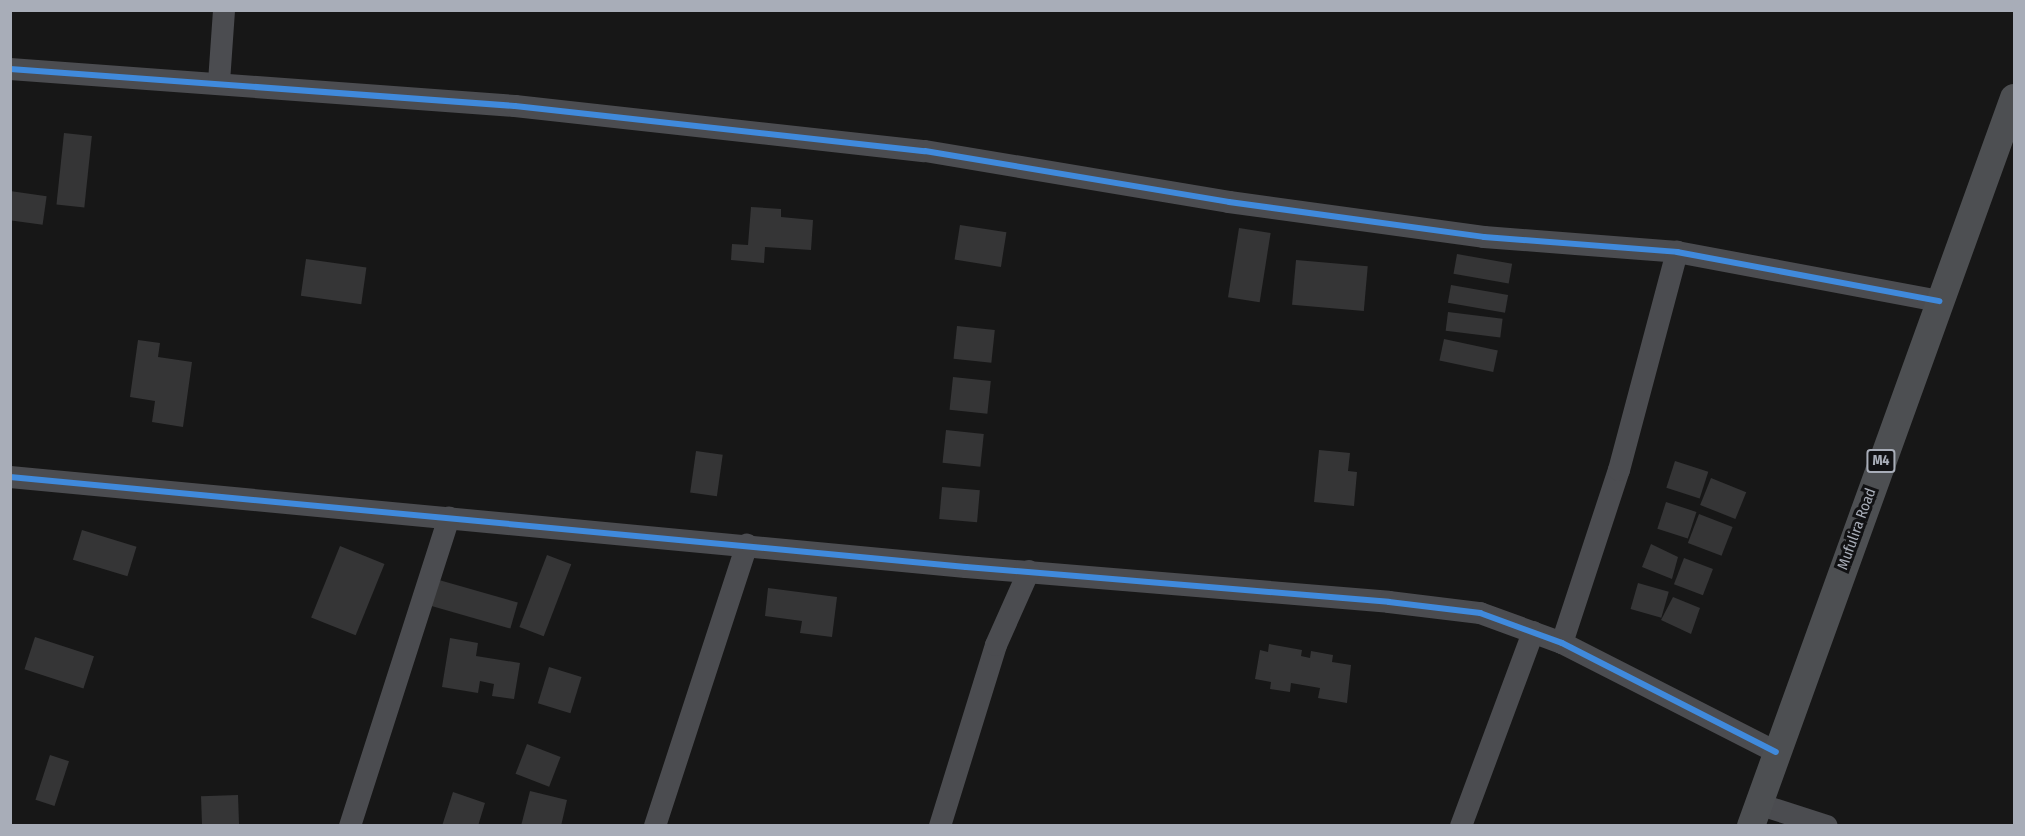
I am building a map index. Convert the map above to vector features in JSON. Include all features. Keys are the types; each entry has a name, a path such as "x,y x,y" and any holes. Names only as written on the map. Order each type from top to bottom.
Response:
{"main road":[{"name":"Mufulira Road","path":"1755,815 1939,301 2014,99"}],"street":[{"path":"219,82 224,10"},
{"path":"10,69 219,82 538,108 925,151 1217,200 1484,237 1677,252 1939,301"},
{"path":"1562,643 1619,470 1677,252"},
{"path":"10,477 1389,602 1480,613 1562,643 1776,752"},
{"path":"350,825 449,518"},
{"path":"655,825 747,545"},
{"path":"940,825 996,645 1029,571"},
{"path":"1461,825 1533,632"},
{"path":"1755,815 1827,825"}],"building":[{"path":"64,133 92,136 84,208 56,205"},
{"path":"10,191 47,196 43,225 10,220"},
{"path":"751,207 781,209 781,217 813,220 811,250 765,247 764,263 731,260 732,244 748,245"},
{"path":"960,225 1006,232 1001,267 955,260"},
{"path":"1239,228 1271,233 1260,302 1228,297"},
{"path":"1457,254 1512,264 1509,283 1454,274"},
{"path":"306,259 366,267 361,304 301,296"},
{"path":"1296,260 1368,266 1364,311 1292,305"},
{"path":"1451,285 1508,295 1505,313 1448,303"},
{"path":"1448,312 1503,319 1500,338 1446,331"},
{"path":"957,326 995,330 991,363 954,359"},
{"path":"1444,339 1498,350 1493,372 1439,361"},
{"path":"138,340 160,343 158,357 192,362 183,427 152,422 155,401 130,397"},
{"path":"953,377 991,381 987,414 950,410"},
{"path":"946,430 984,434 980,467 943,463"},
{"path":"1319,450 1350,453 1348,471 1357,472 1354,506 1314,502"},
{"path":"696,451 723,455 717,496 690,493"},
{"path":"1675,461 1708,472 1700,498 1666,488"},
{"path":"1711,478 1746,492 1735,519 1700,505"},
{"path":"942,487 980,490 977,522 939,519"},
{"path":"1666,502 1696,512 1688,539 1657,529"},
{"path":"1699,514 1733,527 1721,556 1688,543"},
{"path":"82,530 137,547 127,576 73,560"},
{"path":"1651,544 1678,557 1672,579 1642,567"},
{"path":"340,546 385,564 356,635 311,617"},
{"path":"547,555 571,564 544,636 519,627"},
{"path":"1684,558 1713,569 1703,595 1674,584"},
{"path":"439,580 518,603 510,629 432,606"},
{"path":"1638,583 1669,592 1661,618 1631,609"},
{"path":"768,588 837,597 832,637 800,633 802,621 765,616"},
{"path":"1673,597 1700,608 1691,634 1661,620"},
{"path":"35,637 94,656 83,688 24,669"},
{"path":"450,638 478,643 476,656 520,663 514,699 492,696 494,684 480,681 478,693 442,687"},
{"path":"1269,644 1302,650 1301,656 1310,658 1311,651 1333,655 1332,662 1351,665 1347,703 1318,698 1320,688 1291,683 1290,692 1270,689 1271,682 1255,679 1260,650 1268,652"},
{"path":"549,667 582,677 570,713 538,703"},
{"path":"527,744 561,757 549,787 516,774"},
{"path":"50,755 69,761 54,806 35,800"},
{"path":"530,791 567,800 561,826 521,826"},
{"path":"453,792 485,803 478,826 442,826"},
{"path":"238,795 239,826 202,826 201,796"}],"cycle path":[{"path":"10,69 515,106 925,151 1229,202 1484,237 1677,252 1939,301"},
{"path":"10,477 966,567 1389,602 1480,613 1562,643 1776,752"}]}
